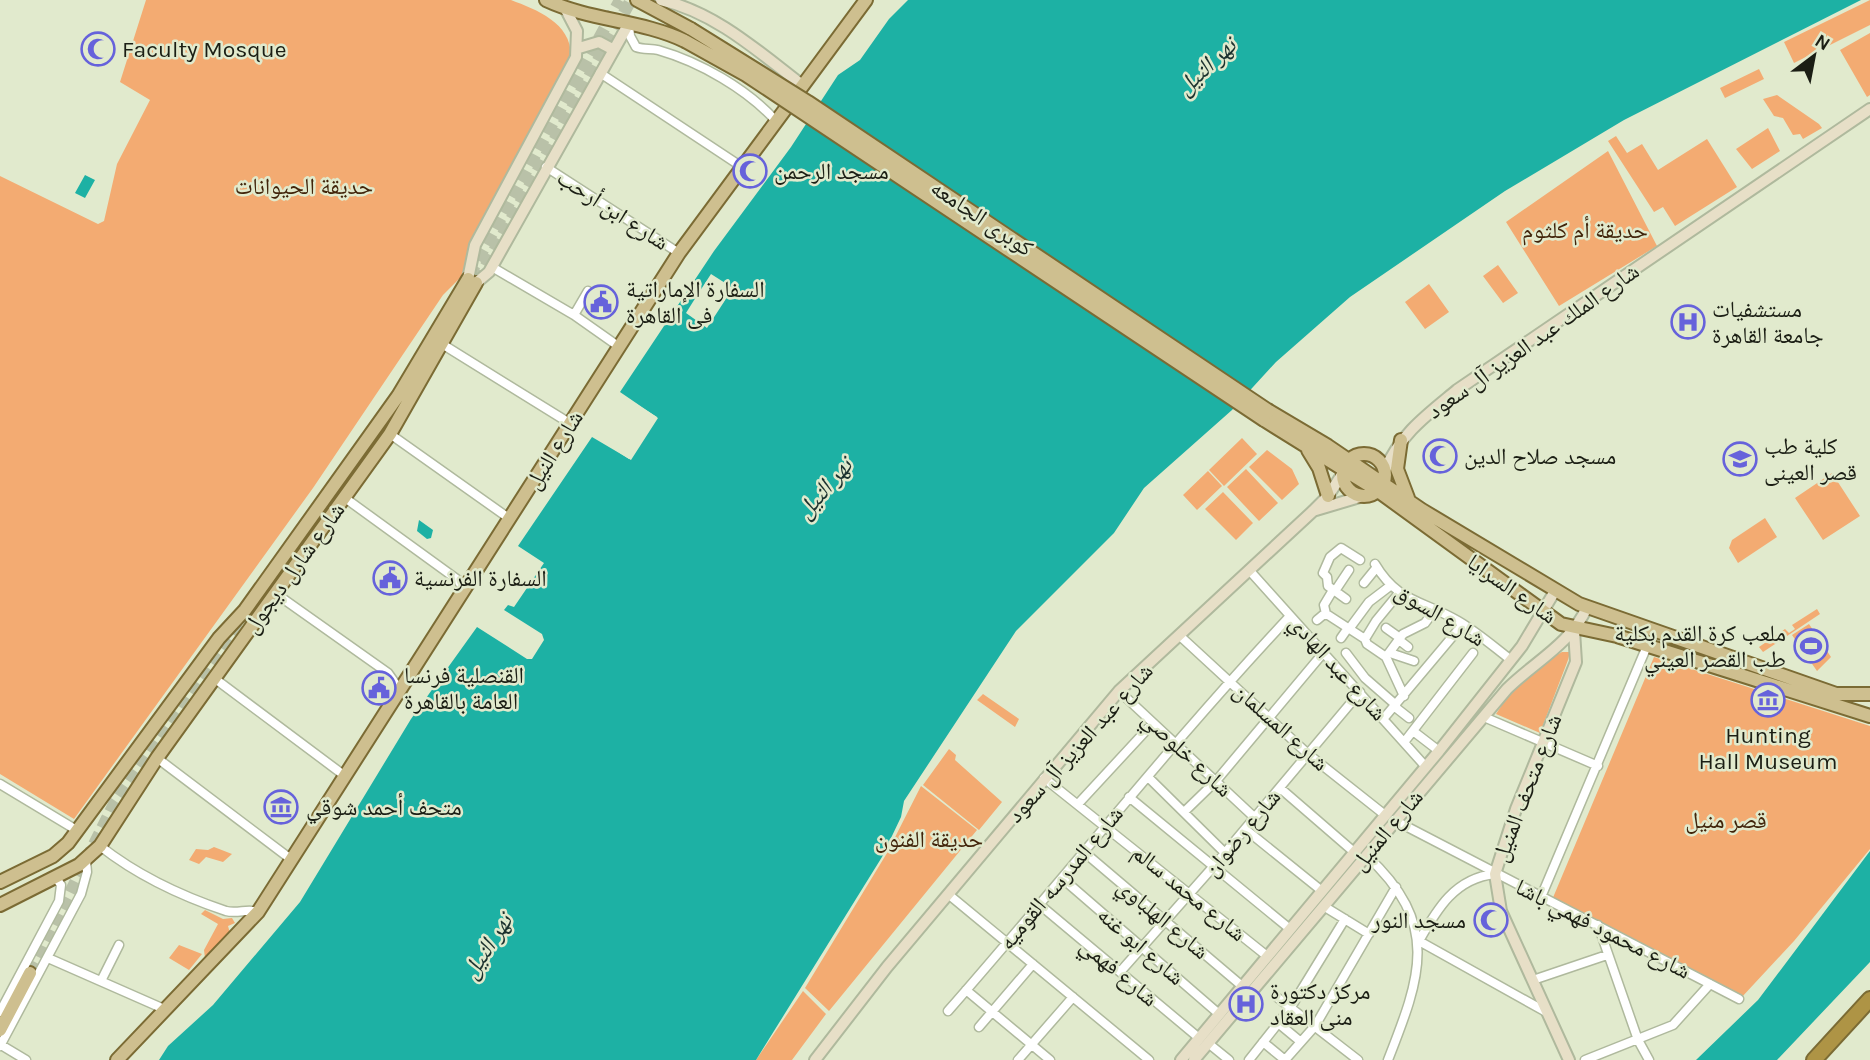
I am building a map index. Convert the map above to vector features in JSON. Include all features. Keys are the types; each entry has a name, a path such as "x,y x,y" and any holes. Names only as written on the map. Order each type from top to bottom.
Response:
{"highway":[{"path":"1814,1060 1870,999"}],"main road":[{"path":"546,0 600,18 688,35"},
{"path":"637,0 688,35"},
{"name":"شارع النيل","path":"117,1059 258,912 679,253 866,0"},
{"name":"كوبرى الجامعه","path":"688,35 1267,415"},
{"name":"شارع شارل ديجول","path":"0,905 86,861 100,846 157,758 390,434 442,344 472,281"},
{"name":"شارع شارل ديجول","path":"0,882 53,856 78,831 219,638 245,610 398,396 472,281"},
{"name":"شارع السرايا","path":"1267,415 1303,444 1413,504 1587,607 1836,694 1870,694"},
{"name":"شارع السرايا","path":"1267,415 1345,467"},
{"path":"1401,440 1397,462 1399,476 1413,504"},
{"path":"1303,444 1319,468 1328,496"},
{"path":"1370,454 1378,458 1385,470 1381,487 1363,496 1348,489 1345,467 1356,455 1370,454"},
{"name":"شارع السرايا","path":"1381,487 1541,612 1575,630 1603,632 1870,716"},
{"path":"96,808 103,818 115,822"},
{"path":"53,856 61,866 59,876"},
{"path":"0,1030 30,973"}],"street":[{"path":"661,0 679,4 722,27 802,85"},
{"path":"472,281 475,245 579,48 577,31 565,8"},
{"path":"472,281 492,267 629,23"},
{"path":"629,23 630,36 636,47 658,50 715,76 761,104 776,121"},
{"path":"579,48 593,42 614,50"},
{"path":"600,74 742,167"},
{"name":"شارع الملك عبد العزيز آل سعود","path":"1385,470 1401,440 1418,422 1479,373 1870,109"},
{"name":"شارع ابن أرحب","path":"546,167 679,253"},
{"path":"492,267 574,314 618,346"},
{"path":"574,314 588,291"},
{"path":"442,344 571,424"},
{"path":"390,434 510,519"},
{"name":"شارع عبد العزيز آل سعود","path":"815,1060 948,894 1119,691 1313,511 1328,496 1345,467"},
{"name":"شارع عبد العزيز آل سعود","path":"1313,511 1363,496"},
{"path":"345,498 458,580 464,591"},
{"path":"1346,599 1334,591 1323,573 1330,557 1340,548 1360,560"},
{"name":"شارع السوق","path":"1364,583 1376,566 1390,586 1399,593 1463,624 1511,660"},
{"path":"1349,570 1324,605 1326,614 1365,639 1367,644 1388,655 1413,662"},
{"name":"شارع عبد الهادي","path":"1250,571 1426,767"},
{"path":"1341,638 1364,601 1390,586"},
{"name":"شارع المنيل","path":"1181,1060 1204,1040 1325,907 1360,854 1522,646 1556,591"},
{"path":"275,593 388,673 400,690"},
{"path":"1365,639 1399,593"},
{"name":"شارع المنيل","path":"1389,818 1536,660 1575,630 1587,607"},
{"path":"1388,655 1406,631 1425,623 1434,611"},
{"path":"1317,620 1326,614"},
{"name":"شارع المدرسه القوميه","path":"948,1011 1063,879 1105,824 1174,744 1290,615"},
{"path":"1384,718 1463,624"},
{"path":"1386,628 1408,647"},
{"name":"شارع متحف المنيل","path":"1569,1060 1501,911 1495,874 1516,809 1576,662 1575,630"},
{"name":"شارع المسلمان","path":"1180,636 1308,754 1389,818"},
{"path":"1522,646 1532,651 1536,660"},
{"path":"1541,897 1647,646"},
{"path":"1184,813 1216,781 1324,652"},
{"path":"1346,653 1365,678 1409,718"},
{"path":"1405,741 1474,653"},
{"path":"1388,655 1404,696"},
{"path":"214,678 345,776"},
{"name":"شارع خلوصي","path":"1119,691 1254,817"},
{"name":"شارع رضوان","path":"1120,972 1225,853 1360,692"},
{"path":"1484,717 1598,766"},
{"path":"1078,804 1153,723"},
{"path":"1413,731 1438,751"},
{"path":"157,758 292,860"},
{"path":"1148,777 1225,853"},
{"name":"شارع محمد سالم","path":"1044,778 1105,824 1267,956"},
{"path":"0,784 78,831"},
{"path":"1280,788 1396,887 1419,941 1548,1013"},
{"path":"1129,797 1290,929"},
{"name":"شارع محمود فهمي باشا","path":"1389,818 1739,999"},
{"path":"1245,829 1322,891"},
{"path":"100,846 140,874 196,899 229,912 258,912"},
{"name":"شارع الهلباوي","path":"1084,852 1242,986"},
{"name":"شارع المنيل","path":"1194,1060 1219,1014 1322,891 1360,854"},
{"path":"26,1060 0,1046 81,894 87,872 86,861"},
{"path":"1388,1060 1414,992 1419,941 1437,908 1446,898 1478,876 1495,874"},
{"path":"0,1012 59,901 59,876"},
{"name":"شارع ابو غنه","path":"1063,879 1219,1014"},
{"path":"1263,1042 1285,1060 1315,1026 1396,887"},
{"path":"948,894 1149,1060"},
{"name":"شارع فهمي","path":"1040,905 1229,1060"},
{"path":"1325,907 1370,934"},
{"path":"1249,1060 1291,1007 1345,919"},
{"path":"1598,925 1638,1040 1649,1060"},
{"path":"101,981 118,945"},
{"path":"1533,980 1607,955"},
{"path":"48,958 164,1009"},
{"path":"979,1027 1033,964"},
{"path":"1585,1060 1673,1026 1710,984"},
{"path":"966,990 1050,1060"},
{"path":"1018,1060 1073,997"},
{"path":"1278,998 1358,1060"},
{"path":"1278,1023 1301,1042"}],"green space":[{"name":"حديقة الحيوانات","path":"146,0 511,0 542,13 559,27 570,45 571,57 486,211 461,277 443,295 313,488 74,819 0,774 0,176 98,224 104,221 117,164 150,100 120,82"},
{"path":"1870,0 1870,25 1794,63 1784,42"},
{"path":"1870,33 1870,95 1867,97 1840,50"},
{"path":"1759,69 1764,79 1725,98 1720,88"},
{"path":"1777,95 1822,128 1803,139 1800,134 1793,135 1783,118 1774,116 1763,99"},
{"path":"1768,128 1780,151 1752,169 1736,149"},
{"path":"1616,136 1627,153 1642,144 1658,170 1707,139 1737,187 1675,226 1663,207 1654,212 1608,141"},
{"name":"حديقة أم كلثوم","path":"1608,151 1657,246 1559,306 1506,222"},
{"path":"1498,265 1518,293 1503,303 1483,276"},
{"path":"1429,284 1449,312 1425,329 1405,302"},
{"path":"1242,438 1257,454 1224,486 1209,470"},
{"path":"1267,450 1292,469 1299,484 1282,500 1249,467"},
{"path":"1246,469 1278,503 1259,521 1227,487"},
{"path":"1208,471 1222,486 1197,510 1183,495"},
{"path":"1832,473 1860,516 1823,540 1795,498"},
{"path":"1223,492 1253,523 1236,540 1205,509"},
{"path":"1765,518 1777,537 1738,563 1729,548 1732,540"},
{"path":"1817,609 1820,614 1763,652 1759,647 1785,629 1789,633 1795,629 1792,625"},
{"name":"ملعب كرة القدم بكلية طب القصر العيني","path":"1809,624 1831,657 1817,671 1792,635"},
{"path":"1562,652 1570,652 1540,733 1496,714 1525,678"},
{"name":"قصر منيل","path":"1654,657 1870,726 1870,849 1794,941 1741,998 1552,900"},
{"path":"983,694 1019,719 1015,727 977,700"},
{"path":"949,749 956,755 955,760 1002,802 979,830 923,785"},
{"name":"حديقة الفنون","path":"921,786 977,830 829,1011 805,988 887,853"},
{"path":"214,847 232,854 223,862 206,857 199,864 189,860 196,849 208,850"},
{"path":"205,910 223,919 232,918 235,923 228,926 230,933 205,958 204,950 218,924 201,914"},
{"path":"179,945 202,954 189,970 169,958"},
{"path":"803,991 826,1014 792,1060 756,1060"}],"water":[{"name":"نهر النيل","path":"908,0 1861,0 1624,120 1505,191 1350,297 1276,362 1232,410 1144,488 1114,533 1016,631 904,801 901,817 882,857 756,1060 159,1060 168,1046 213,1005 300,902 411,719 477,627 527,659 532,659 544,640 542,634 504,610 508,605 514,607 544,563 518,546 592,437 631,460 658,418 620,392 714,251 791,147 838,75 860,60 889,19"},
{"path":"85,175 95,180 85,198 75,193"},
{"path":"419,520 433,530 431,538 427,539 417,531"},
{"path":"1870,851 1870,962 1777,1060 1696,1060 1758,1000"}],"pier":[{"path":"711,274 733,288 707,328 686,313 696,297 687,291 689,288 698,294"},
{"path":"627,398 657,417 629,459 600,440 629,455 653,419 626,400"}],"tunnel":[{"path":"469,276 620,0"},
{"path":"477,282 631,0"},
{"path":"30,973 115,802 241,617"}],"place":[{"name":"Faculty Mosque","path":"98,49"},
{"name":"مسجد الرحمن","path":"750,171"},
{"name":"السفارة الإماراتية فى القاهرة","path":"601,302"},
{"name":"مستشفيات جامعة القاهرة","path":"1688,322"},
{"name":"مسجد صلاح الدين","path":"1440,456"},
{"name":"كلية طب قصر العينى","path":"1740,459"},
{"name":"السفارة الفرنسية","path":"390,578"},
{"name":"ملعب كرة القدم بكلية طب القصر العيني","path":"1811,646"},
{"name":"القنصلية فرنسا العامة بالقاهرة","path":"379,688"},
{"name":"Hunting Hall Museum","path":"1768,700"},
{"name":"متحف أحمد شوقي","path":"281,807"},
{"name":"مسجد النور","path":"1491,920"},
{"name":"مركز دكتورة منى العقاد","path":"1246,1004"}]}
